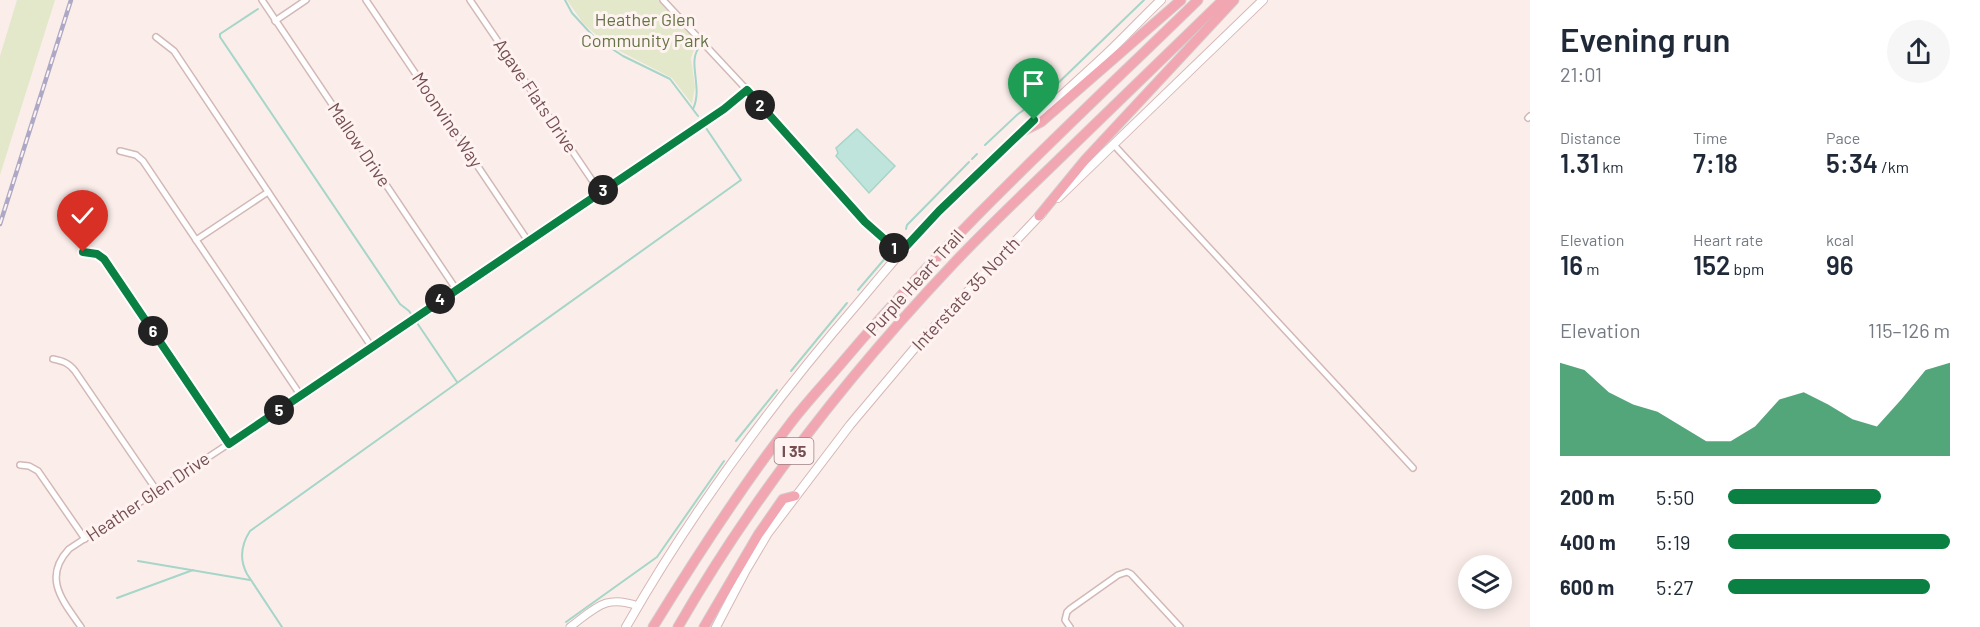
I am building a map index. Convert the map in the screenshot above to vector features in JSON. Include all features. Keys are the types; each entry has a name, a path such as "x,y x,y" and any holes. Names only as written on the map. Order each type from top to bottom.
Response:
{"highway":[{"path":"1023,131 1041,122 1181,0"},
{"name":"Purple Heart Trail","path":"653,627 708,540 791,422 876,323 959,232 1198,0"},
{"name":"Purple Heart Trail","path":"678,627 712,570 774,478 867,361 955,262 1223,0"},
{"path":"1039,216 1085,160 1234,0"},
{"path":"704,627 758,535 783,500 795,496"}],"main road":[{"path":"626,627 687,527 745,444 810,360 900,253 939,211 1101,60 1161,0"},
{"name":"Interstate 35 North","path":"716,627 768,533 850,425 919,343 1039,216 1263,0"}],"street":[{"name":"Mallow Drive","path":"262,0 456,289"},
{"path":"275,21 306,0"},
{"name":"Moonvine Way","path":"366,0 528,241"},
{"name":"Agave Flats Drive","path":"470,0 600,192"},
{"path":"663,0 865,222 900,253"},
{"path":"156,37 174,51 372,346"},
{"name":"Heather Glen Drive","path":"81,627 56,588 58,563 69,549 301,396 724,109 747,90"},
{"path":"1113,144 1413,468"},
{"path":"120,151 136,155 143,160 301,396"},
{"path":"196,240 268,192"},
{"path":"83,252 97,254 104,259 229,444"},
{"path":"53,359 70,364 157,491"},
{"path":"20,465 29,466 38,471 85,539"},
{"path":"1070,627 1065,620 1067,612 1110,580 1127,572 1180,627"},
{"path":"570,627 597,607 611,600 622,600 638,606"}],"green space":[{"path":"17,0 55,0 0,175 0,56"},
{"name":"Heather Glen Community Park","path":"567,0 658,0 697,42 691,58 695,87 692,104 672,78 606,44 583,23"}],"water":[{"path":"857,129 895,166 869,193 836,156 838,153 836,148"}],"waterway":[{"path":"565,0 572,13 594,37 623,56 670,79 698,116"},
{"path":"1054,87 1144,0"},
{"path":"258,9 220,34 220,37 400,304 409,311 457,382"},
{"path":"693,109 697,93 694,62 698,49"},
{"path":"985,145 1031,105"},
{"path":"282,627 244,568 242,552 250,531 741,180 706,128"},
{"path":"972,159 977,154"},
{"path":"906,229 907,225 969,162"},
{"path":"858,290 887,256"},
{"path":"791,371 847,303"},
{"path":"736,441 777,390"},
{"path":"566,622 657,557 724,461"},
{"path":"138,561 250,580"},
{"path":"117,598 193,570"}],"railway":[{"path":"0,224 71,0"}],"route":[{"path":"83,252 97,254 104,259 229,444 724,109 747,90 865,222 900,253 939,211 1034,120"}]}
